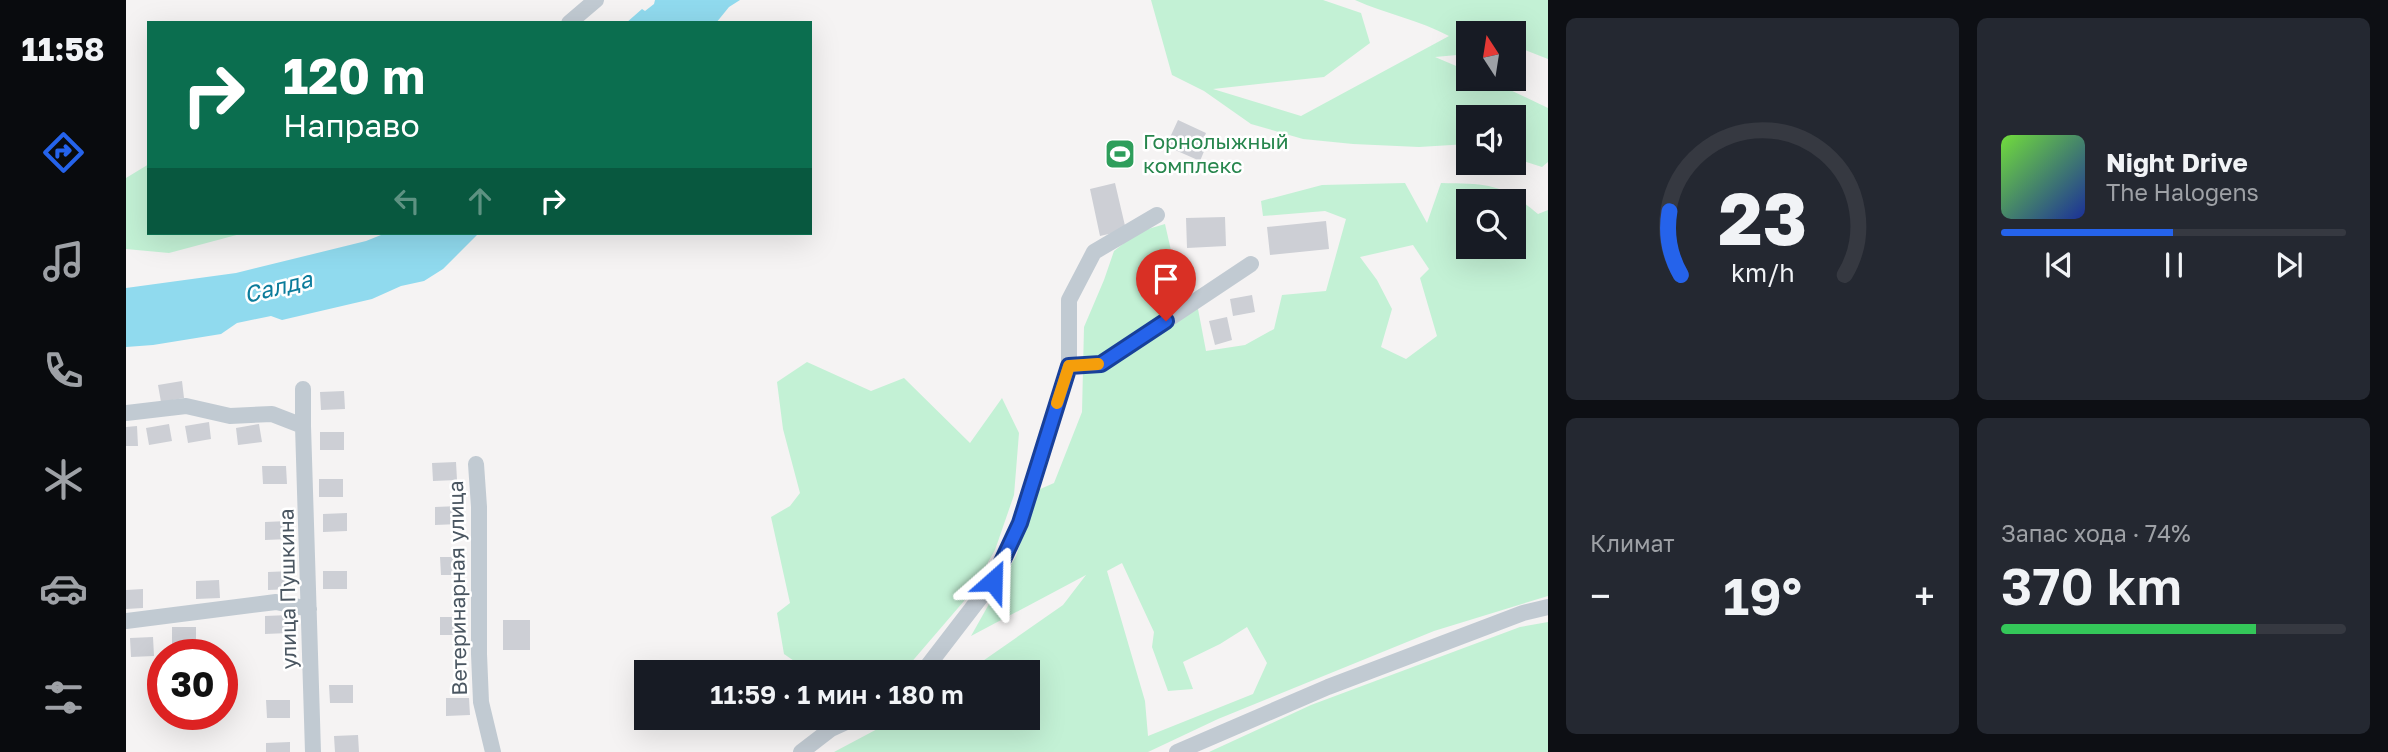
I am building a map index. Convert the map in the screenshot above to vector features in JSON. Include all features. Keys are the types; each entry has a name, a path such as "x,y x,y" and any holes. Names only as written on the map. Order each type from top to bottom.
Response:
{"street":[{"path":"571,21 596,0"},
{"path":"932,660 993,581 1020,523 1069,366 1069,300 1094,252 1157,215"},
{"path":"1069,366 1101,364 1251,264"},
{"name":"улица Пушкина","path":"303,389 313,752"},
{"path":"126,413 186,406 230,416 272,414 303,426"},
{"name":"Ветеринарная улица","path":"475,464 479,507 481,702 492,752"},
{"path":"126,621 276,602 309,609"},
{"path":"1177,752 1328,687 1522,613 1548,607"},
{"path":"802,752 830,730"}],"green space":[{"path":"1151,0 1323,0 1361,13 1370,43 1324,77 1213,89 1301,116 1449,36 1355,0 1548,0 1548,59 1526,50 1526,21 1456,21 1456,55 1435,57 1456,66 1456,91 1512,91 1548,108 1548,162 1542,167 1526,162 1526,105 1456,105 1456,145 1419,147 1353,144 1303,139 1251,124 1204,91 1172,75"},
{"path":"147,165 147,235 236,235 169,253 126,249 126,178"},
{"path":"1405,183 1427,223 1441,183 1483,185 1499,189 1456,189 1456,259 1526,259 1526,205 1538,214 1548,210 1548,596 1434,631 1218,719 1148,752 834,752 875,730 1040,730 1040,660 984,660 1063,605 1086,575 971,636 1016,556 1038,490 1054,483 1082,412 1084,327 1114,251 1138,232 1165,224 1175,268 1198,309 1206,351 1245,345 1274,329 1282,295 1326,291 1346,219 1325,211 1263,216 1261,201 1322,185","holes":["1413,245 1429,269 1420,278 1437,336 1406,359 1381,347 1392,309 1377,280 1360,257","1122,563 1154,632 1152,647 1168,691 1193,689 1183,662 1247,627 1267,663 1253,694 1148,736 1145,701 1107,571"]},
{"path":"807,362 871,391 904,378 970,443 1002,398 1019,433 1014,495 995,550 970,594 913,660 793,660 784,654 777,613 790,603 771,517 790,506 800,493 783,429 777,382"},
{"path":"1548,622 1548,752 1209,752 1311,705 1520,627"}],"water":[{"path":"655,0 740,0 729,7 718,21 628,21 642,9 645,11"},
{"name":"Салда","path":"381,235 477,235 443,269 424,281 401,286 372,299 282,320 271,316 237,323 221,334 126,347 126,288 236,273"}],"building":[{"path":"1178,120 1206,133 1200,147 1205,149 1200,161 1166,146"},
{"path":"1115,183 1126,230 1100,236 1090,189"},
{"path":"1225,217 1226,246 1187,248 1186,218"},
{"path":"1326,221 1329,249 1270,255 1267,227"},
{"path":"1252,295 1255,312 1233,316 1230,299"},
{"path":"1227,317 1232,340 1215,345 1209,321"},
{"path":"182,381 184,398 161,402 158,385"},
{"path":"344,391 345,409 321,410 320,392"},
{"path":"209,422 211,439 188,443 185,426"},
{"path":"169,424 172,441 149,445 146,428"},
{"path":"259,424 262,442 238,445 236,428"},
{"path":"137,426 138,446 126,446 126,427"},
{"path":"320,432 344,432 344,450 320,450"},
{"path":"456,462 457,480 433,481 432,463"},
{"path":"262,466 286,466 287,484 263,484"},
{"path":"319,479 343,479 343,497 319,497"},
{"path":"459,506 459,524 435,525 435,507"},
{"path":"347,513 347,531 323,532 323,514"},
{"path":"288,521 289,539 265,540 265,522"},
{"path":"440,557 464,557 465,575 441,575"},
{"path":"292,571 292,589 268,590 268,572"},
{"path":"323,571 347,571 347,589 323,589"},
{"path":"219,580 220,598 196,599 196,581"},
{"path":"143,589 143,608 126,609 126,590"},
{"path":"289,615 289,633 265,634 265,616"},
{"path":"440,617 464,617 464,635 440,635"},
{"path":"503,620 530,620 530,650 503,650"},
{"path":"172,627 196,627 196,639 172,639"},
{"path":"153,637 147,639 147,656 131,657 130,638"},
{"path":"329,685 353,685 353,703 330,703"},
{"path":"446,698 469,698 470,715 446,716"},
{"path":"266,700 290,700 290,718 267,718"},
{"path":"358,735 359,752 335,752 334,736"},
{"path":"290,742 290,752 266,752 266,743"}],"slow traffic":[{"path":"1057,403 1069,366 1098,364"}],"place":[{"name":"Горнолыжный комплекс","path":"1120,154"}],"route":[{"path":"993,581 1020,523 1069,366 1101,364 1166,321"}]}
